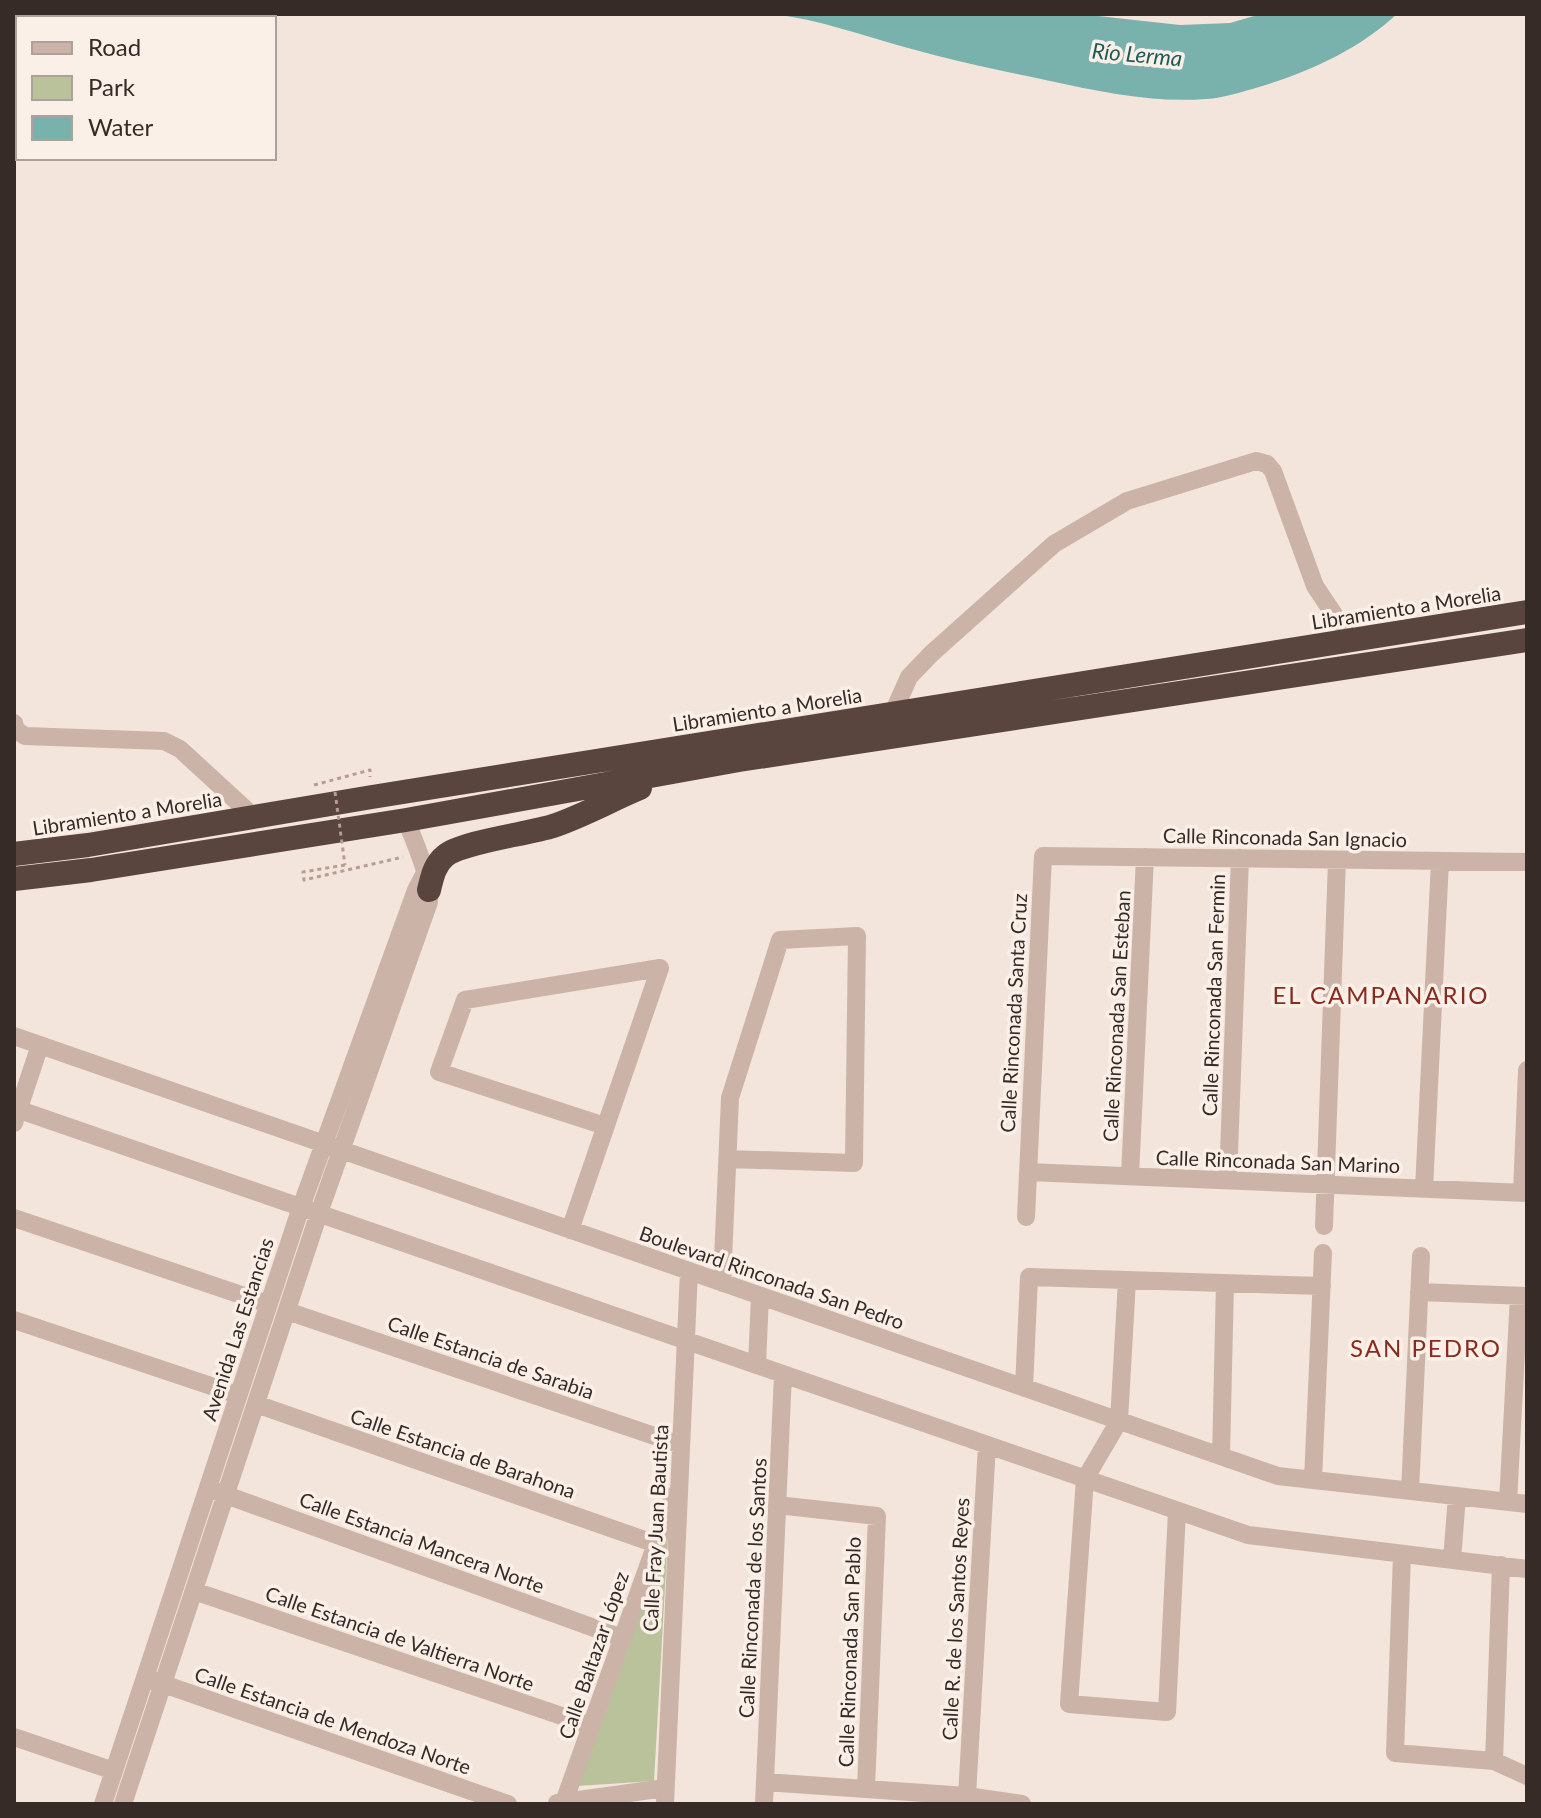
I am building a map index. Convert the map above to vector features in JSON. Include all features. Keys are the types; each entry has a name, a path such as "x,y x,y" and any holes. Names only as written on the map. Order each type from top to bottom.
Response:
{"highway":[{"name":"Libramiento a Morelia","path":"14,854 88,845 1527,612"},
{"path":"14,879 91,870 406,820 739,760 1527,640"},
{"path":"427,881 446,855 556,825 676,771"}],"street":[{"path":"893,713 909,677 1054,544 1127,501 1256,461 1267,464 1273,471 1315,586 1351,640"},
{"path":"14,723 16,730 25,736 164,741 180,749 255,818"},
{"path":"406,820 427,881"},
{"name":"Calle Rinconada San Ignacio","path":"1043,856 1527,862"},
{"name":"Calle Rinconada Santa Cruz","path":"1026,1217 1043,856"},
{"name":"Calle Rinconada San Esteban","path":"1130,1176 1145,857"},
{"name":"Calle Rinconada San Fermin","path":"1228,1180 1240,858"},
{"path":"1324,1226 1337,860"},
{"path":"1424,1189 1440,861"},
{"name":"Avenida Las Estancias","path":"103,1804 301,1207 332,1147 429,902 427,881"},
{"path":"722,1283 730,1098 780,940 857,936 854,1163 728,1159"},
{"path":"570,1230 660,968 465,1000 439,1072 605,1126"},
{"name":"Boulevard Rinconada San Pedro","path":"14,1036 1278,1476 1527,1504"},
{"path":"40,1045 15,1113 319,1213 1248,1535 1527,1569"},
{"path":"1524,1193 1527,1070"},
{"name":"Avenida Las Estancias","path":"123,1804 319,1213 332,1147"},
{"name":"Calle Rinconada San Marino","path":"1028,1172 1524,1193"},
{"path":"14,1218 268,1304"},
{"path":"1313,1480 1323,1253"},
{"path":"1410,1491 1421,1256"},
{"name":"Calle Fray Juan Bautista","path":"665,1796 689,1271"},
{"path":"1024,1388 1029,1277 1322,1286"},
{"path":"1127,1280 1119,1421 1085,1479 1069,1704 1167,1712 1177,1511"},
{"path":"1221,1456 1225,1283"},
{"path":"1419,1292 1523,1296 1508,1502"},
{"path":"757,1365 760,1296"},
{"name":"Calle Estancia de Sarabia","path":"287,1311 681,1445"},
{"path":"14,1320 238,1395"},
{"name":"Calle Rinconada de los Santos","path":"764,1804 783,1374"},
{"name":"Calle Estancia de Barahona","path":"256,1404 656,1544"},
{"name":"Calle R. de los Santos Reyes","path":"967,1796 987,1445"},
{"name":"Calle Baltazar López","path":"559,1803 591,1726 679,1477"},
{"name":"Calle Estancia Mancera Norte","path":"208,1488 622,1638"},
{"path":"1452,1560 1457,1496"},
{"name":"Calle Rinconada San Pablo","path":"777,1505 877,1516 866,1789"},
{"path":"1402,1554 1395,1753 1494,1761 1527,1776"},
{"path":"1494,1761 1501,1565"},
{"name":"Calle Estancia de Valtierra Norte","path":"194,1591 591,1726"},
{"name":"Calle Estancia de Mendoza Norte","path":"145,1678 508,1804"},
{"path":"14,1737 114,1771"},
{"path":"765,1782 967,1796 1022,1804"},
{"path":"559,1803 665,1796"}],"path":[{"path":"335,792 345,865 303,872 304,880 418,854"}],"green space":[{"path":"668,1534 654,1781 577,1786"}],"water":[{"name":"Río Lerma","path":"772,14 1080,14 1180,25 1230,23 1261,14 1397,14 1349,49 1296,74 1226,96 1186,100 1127,96 996,70 824,24"}],"district":[{"name":"EL CAMPANARIO","path":"1381,994"},
{"name":"SAN PEDRO","path":"1426,1347"}]}
